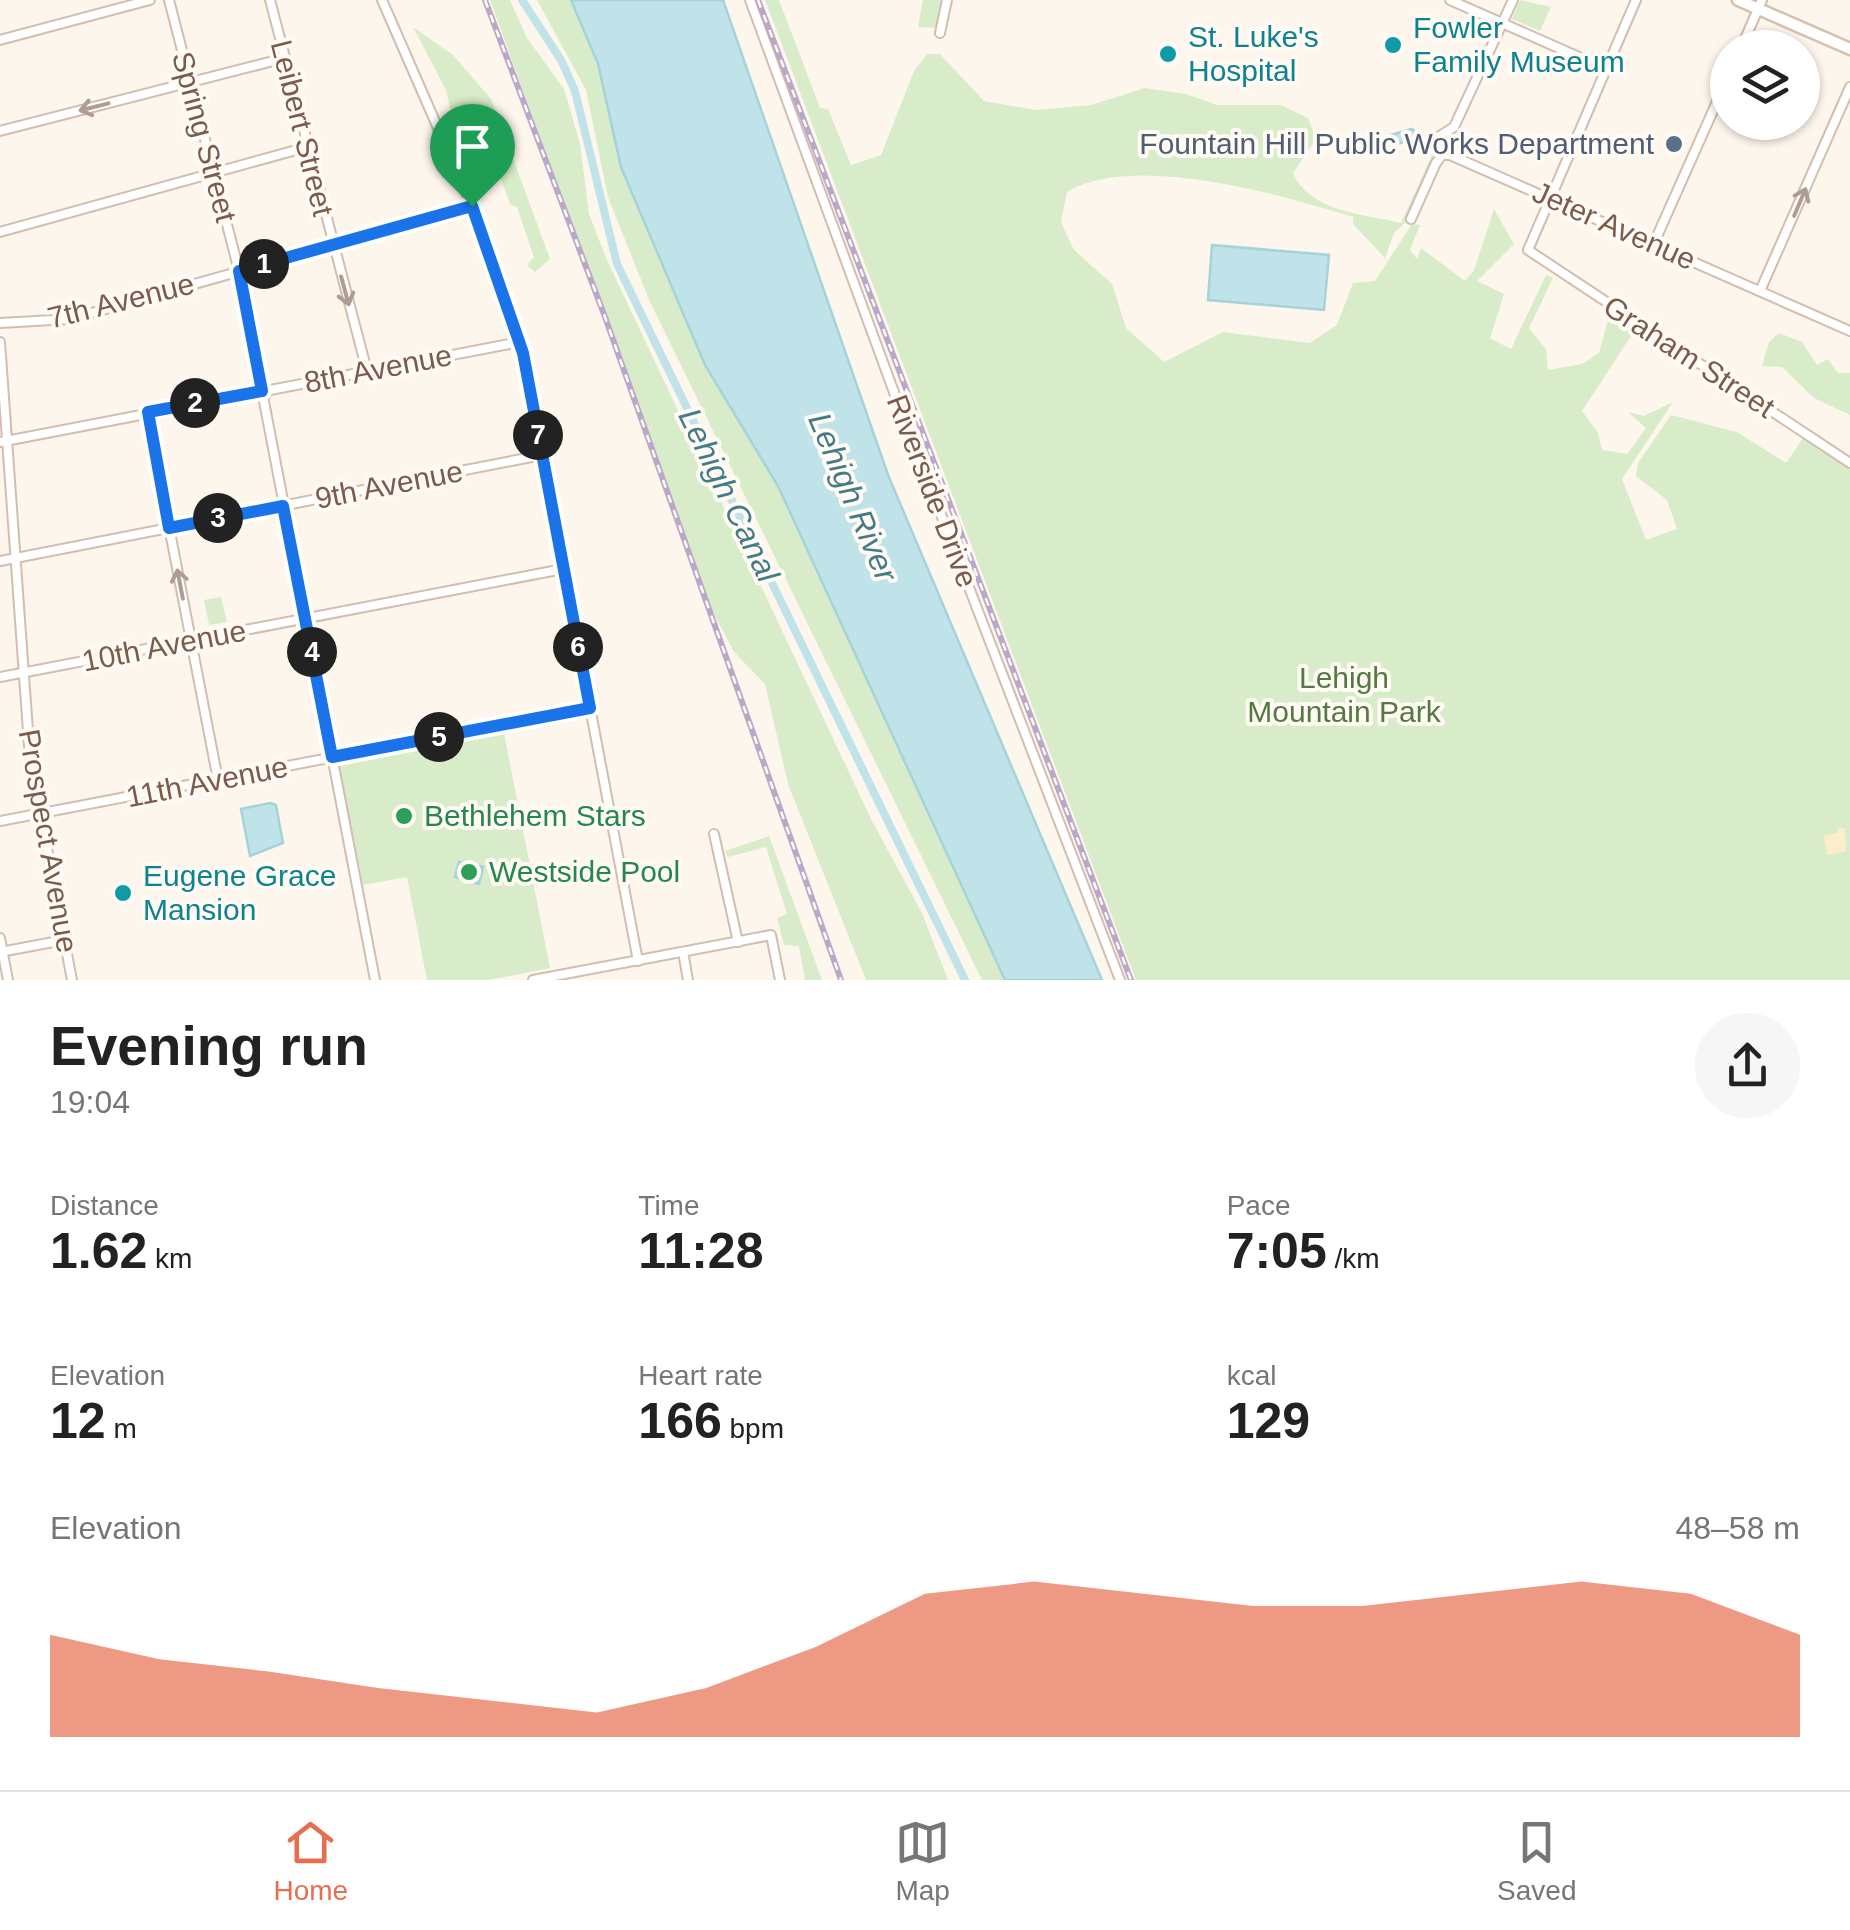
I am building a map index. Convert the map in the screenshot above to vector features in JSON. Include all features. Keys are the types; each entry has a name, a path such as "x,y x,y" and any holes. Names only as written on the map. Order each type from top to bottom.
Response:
{"main road":[{"path":"1738,0 1760,4 1850,49"}],"street":[{"path":"0,40 150,0"},
{"name":"Spring Street","path":"169,0 239,271 375,980"},
{"name":"Leibert Street","path":"270,0 366,371"},
{"path":"382,0 472,206 520,342 638,960"},
{"name":"Riverside Drive","path":"750,0 895,395 1120,980"},
{"path":"940,33 947,0"},
{"path":"1450,0 1606,70"},
{"path":"1424,146 1454,127 1513,0"},
{"path":"1550,197 1636,0"},
{"path":"1749,30 1760,4"},
{"path":"0,131 285,58"},
{"path":"1760,291 1850,87"},
{"path":"1654,243 1710,117"},
{"path":"0,232 307,147"},
{"name":"Jeter Avenue","path":"1411,219 1442,155 1550,197 1850,331"},
{"name":"Graham Street","path":"1550,197 1528,250 1850,463"},
{"name":"7th Avenue","path":"0,323 60,321 472,206"},
{"name":"Prospect Avenue","path":"0,342 3,441 30,759 72,980"},
{"name":"8th Avenue","path":"3,441 520,342"},
{"path":"148,412 218,780"},
{"name":"9th Avenue","path":"0,561 542,455"},
{"name":"10th Avenue","path":"0,677 563,569"},
{"name":"11th Avenue","path":"0,822 590,708"},
{"path":"714,834 738,942"},
{"path":"533,980 583,976 638,960 771,935 780,980"},
{"path":"0,938 8,980"},
{"path":"1,952 64,940"},
{"path":"683,952 688,980"}],"green space":[{"path":"490,0 510,0 527,38 564,89 580,144 589,214 606,258 872,821 922,913 948,980 866,980 788,784 765,684 734,652 712,610"},
{"path":"537,0 571,0 579,16 705,365 778,486 1005,980 982,980 650,302 608,197 586,90"},
{"name":"Lehigh Mountain Park","path":"765,0 779,0 820,108 828,109 851,165 881,155 914,71 927,54 940,54 984,101 1036,110 1091,105 1145,88 1186,94 1217,105 1281,105 1308,118 1316,139 1293,173 1301,186 1325,204 1401,223 1437,144 1438,153 1408,220 1394,233 1385,258 1353,224 1353,217 1249,189 1208,181 1130,176 1096,181 1067,192 1061,222 1074,250 1112,284 1126,328 1164,362 1223,332 1310,343 1337,325 1353,283 1375,281 1412,224 1420,225 1410,250 1417,259 1421,248 1465,281 1474,270 1494,209 1514,244 1477,281 1504,294 1490,338 1511,349 1546,275 1553,278 1529,328 1546,349 1548,370 1582,364 1599,353 1610,313 1635,330 1582,411 1598,433 1602,450 1627,454 1646,428 1628,412 1644,416 1673,402 1622,479 1646,540 1677,529 1667,500 1636,476 1638,463 1671,415 1737,432 1786,463 1803,438 1850,470 1850,980 1136,980"},
{"path":"923,0 941,0 935,28 918,27"},
{"path":"1520,0 1551,7 1540,31 1512,19"},
{"path":"413,27 453,55 491,99 550,259 535,272 527,265 534,257 517,207 510,204 477,113 451,111 446,90"},
{"path":"1779,333 1802,342 1817,365 1828,359 1838,373 1850,373 1850,415 1814,398 1782,367 1762,366 1769,342"},
{"path":"221,597 227,622 209,625 204,600"},
{"path":"504,733 550,968 488,980 427,980 407,877 363,885 339,766"},
{"path":"769,836 822,980 805,980 799,946 784,945 777,918 787,914 766,847 728,857 725,851"}],"sand":[{"path":"1839,827 1845,829 1846,851 1828,855 1823,836 1836,833"}],"water":[{"name":"Lehigh River","path":"571,0 723,0 888,475 1102,980 1005,980 778,486 705,365 621,167 598,64"},
{"path":"1412,129 1420,136 1383,149 1370,141"},
{"path":"1212,245 1329,255 1324,310 1208,300"},
{"path":"276,805 283,843 250,856 241,809"},
{"name":"Westside Pool","path":"459,862 483,867 479,884 455,877"}],"waterway":[{"name":"Lehigh Canal","path":"522,0 561,60 575,91 617,264 965,980"}],"railway":[{"path":"485,0 605,317 841,980"},
{"path":"758,0 1131,980"}],"place":[{"name":"Fowler Family Museum","path":"1393,45"},
{"name":"St. Luke's Hospital","path":"1168,54"},
{"name":"Fountain Hill Public Works Department","path":"1674,144"},
{"name":"Bethlehem Stars","path":"404,816"},
{"name":"Westside Pool","path":"469,872"},
{"name":"Eugene Grace Mansion","path":"123,893"}],"route":[{"path":"472,206 523,353 590,708 332,757 283,506 169,528 148,412 262,391 239,271 472,206"}]}
